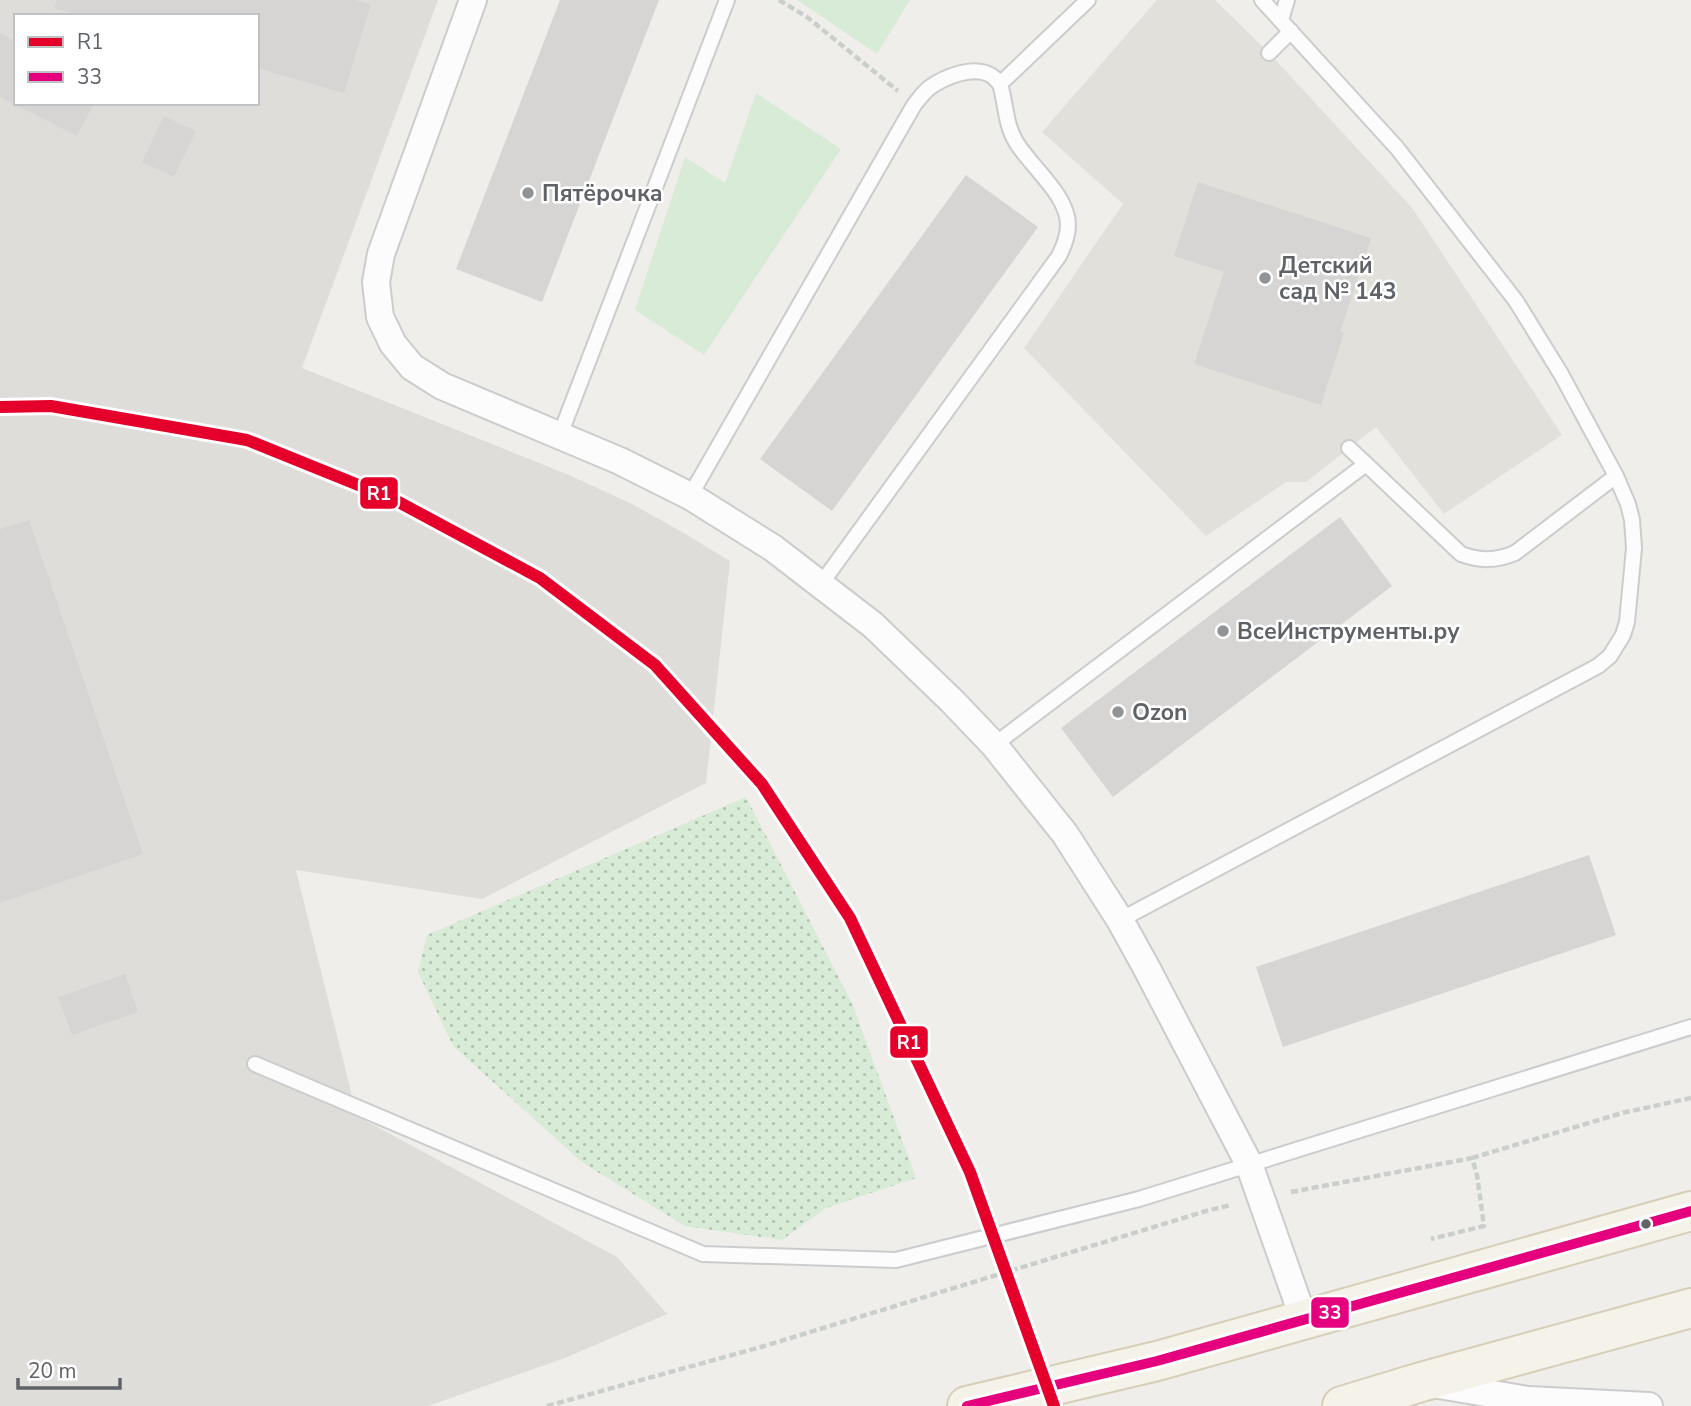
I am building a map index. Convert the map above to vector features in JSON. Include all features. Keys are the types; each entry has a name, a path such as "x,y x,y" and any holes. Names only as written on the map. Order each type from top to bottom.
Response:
{"main road":[{"path":"967,1406 1157,1361 1691,1211"},
{"path":"1342,1406 1691,1308"}],"street":[{"path":"473,0 381,254 376,282 380,317 393,344 412,366 442,386 620,461 690,496 773,548 873,625 994,745 1065,834 1120,920 1146,967 1248,1164 1304,1320"},
{"path":"1421,1382 1528,1400 1648,1406"}],"lane":[{"path":"560,435 727,0"},
{"path":"1000,84 1088,0"},
{"path":"1120,920 1598,666 1610,656 1623,635 1627,622 1634,548 1632,520 1616,476 1567,385 1516,301 1397,148 1262,0"},
{"path":"1269,53 1286,25 1287,0"},
{"path":"690,496 914,105 931,86 953,74 977,71 990,74 1000,84 1007,120 1015,140 1066,209 1067,239 1059,256 821,584"},
{"path":"1349,448 1461,554 1474,559 1500,559 1515,553 1616,476"},
{"path":"994,745 1366,464"},
{"path":"255,1064 703,1254 896,1260 1139,1199 1691,1027"}],"path":[{"path":"779,0 807,17 914,105"},
{"path":"547,1406 761,1348 1206,1211 1472,1158 1622,1113 1691,1098"},
{"path":"1432,1239 1484,1226 1472,1158"}],"shaded area":[{"path":"0,0 438,0 302,368 569,475 632,504 730,561 706,783 482,899 296,870 357,1116 617,1257 667,1314 565,1358 428,1406 0,1406"},
{"name":"Детский сад № 143","path":"1157,0 1215,0 1269,53 1413,209 1562,435 1444,514 1376,427 1306,482 1286,482 1206,536 1024,348 1123,204 1042,132"}],"green space":[{"path":"797,0 910,0 877,54"},
{"path":"756,93 841,149 704,355 635,310 685,157 725,183"},
{"path":"746,797 852,1003 916,1178 826,1208 782,1240 685,1226 583,1163 453,1046 418,972 427,935"}],"building":[{"path":"57,0 355,0 371,4 344,93 259,69 259,14 74,14 54,8"},
{"path":"560,0 659,0 542,302 456,269"},
{"path":"0,33 14,41 14,104 0,97"},
{"path":"16,105 93,105 77,136"},
{"path":"164,116 196,131 174,177 142,162"},
{"path":"966,175 1038,227 832,511 760,459"},
{"path":"1198,182 1371,238 1340,332 1344,333 1321,405 1194,364 1224,272 1174,256"},
{"path":"1340,517 1392,586 1113,797 1061,728"},
{"path":"29,520 143,854 0,903 0,529"},
{"path":"1589,855 1616,935 1283,1047 1256,967"},
{"path":"125,974 138,1012 72,1035 58,997"}],"transit line":[{"name":"R1","path":"0,407 51,406 247,440 393,499 540,578 655,665 762,784 850,918 970,1172 1054,1406"},
{"name":"33","path":"967,1406 1157,1361 1691,1211"}],"place":[{"name":"Пятёрочка","path":"528,193"},
{"name":"Детский сад № 143","path":"1265,278"},
{"name":"ВсеИнструменты.ру","path":"1223,631"},
{"name":"Ozon","path":"1118,712"}]}
